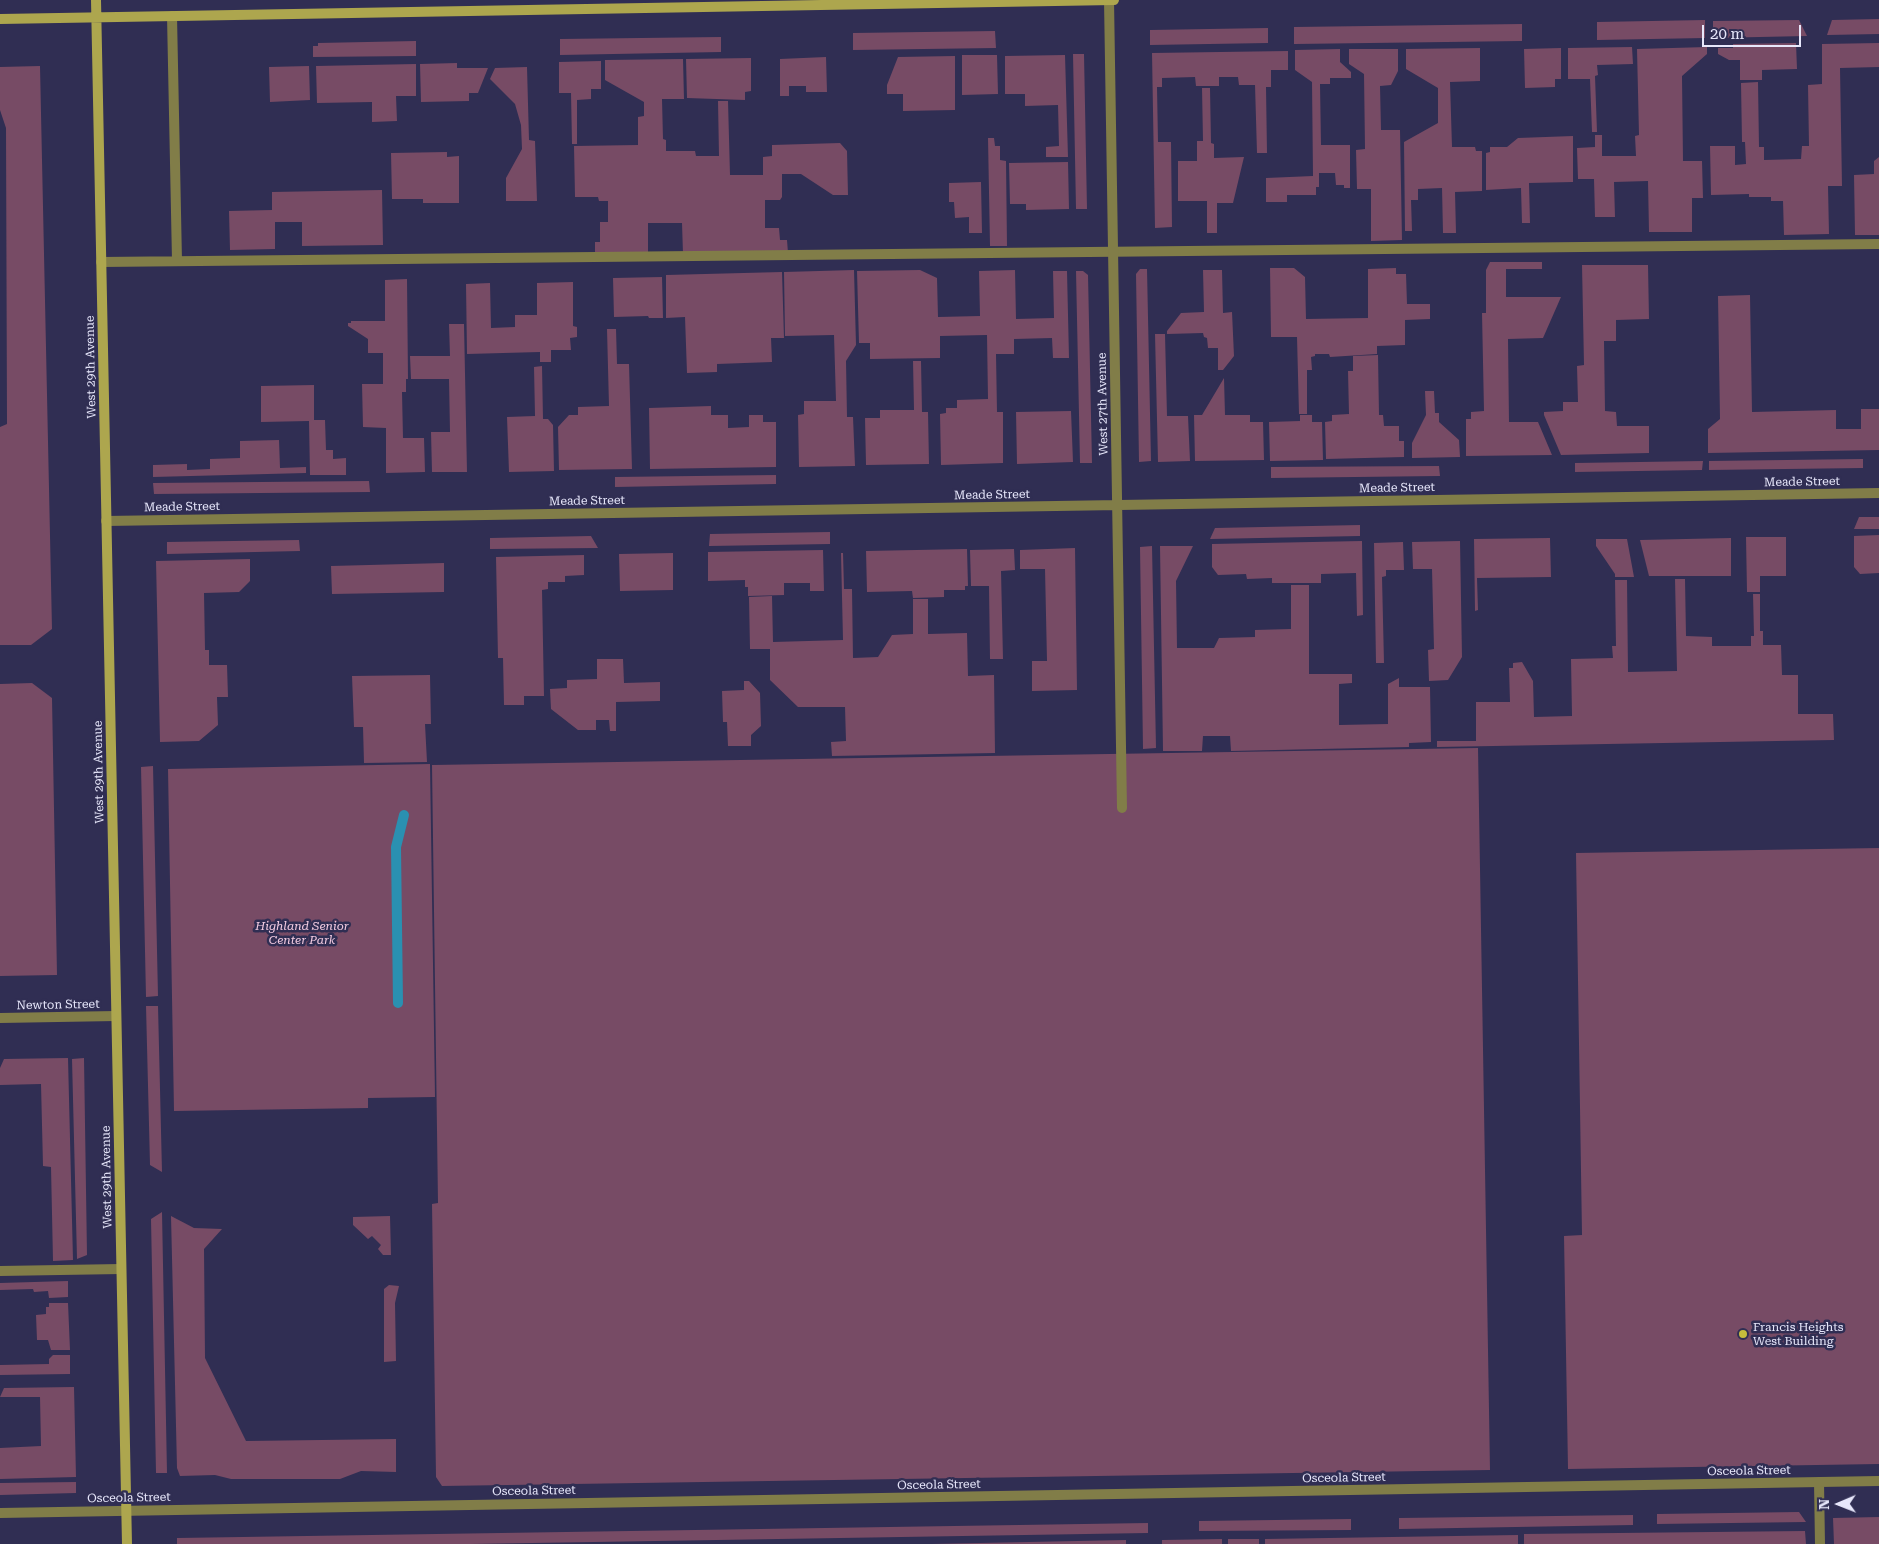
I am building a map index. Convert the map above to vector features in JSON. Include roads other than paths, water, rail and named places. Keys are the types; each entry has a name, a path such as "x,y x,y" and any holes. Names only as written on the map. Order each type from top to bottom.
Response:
{"street":[{"name":"West 29th Avenue","path":"96,0 127,1544"},
{"name":"West 27th Avenue","path":"1110,0 1122,808"},
{"path":"0,20 1114,0"},
{"path":"172,16 176,261"},
{"path":"101,262 1879,244"},
{"name":"Meade Street","path":"106,521 1879,493"},
{"name":"Newton Street","path":"0,1018 116,1016"},
{"path":"0,1271 121,1269"},
{"name":"Osceola Street","path":"0,1513 1879,1481"},
{"path":"1819,1482 1820,1544"}],"waterway":[{"path":"398,1003 396,847 404,815"}],"place":[{"name":"Francis Heights West Building","path":"1743,1334"}],"park label":[{"name":"Highland Senior Center Park","path":"302,933"}]}
